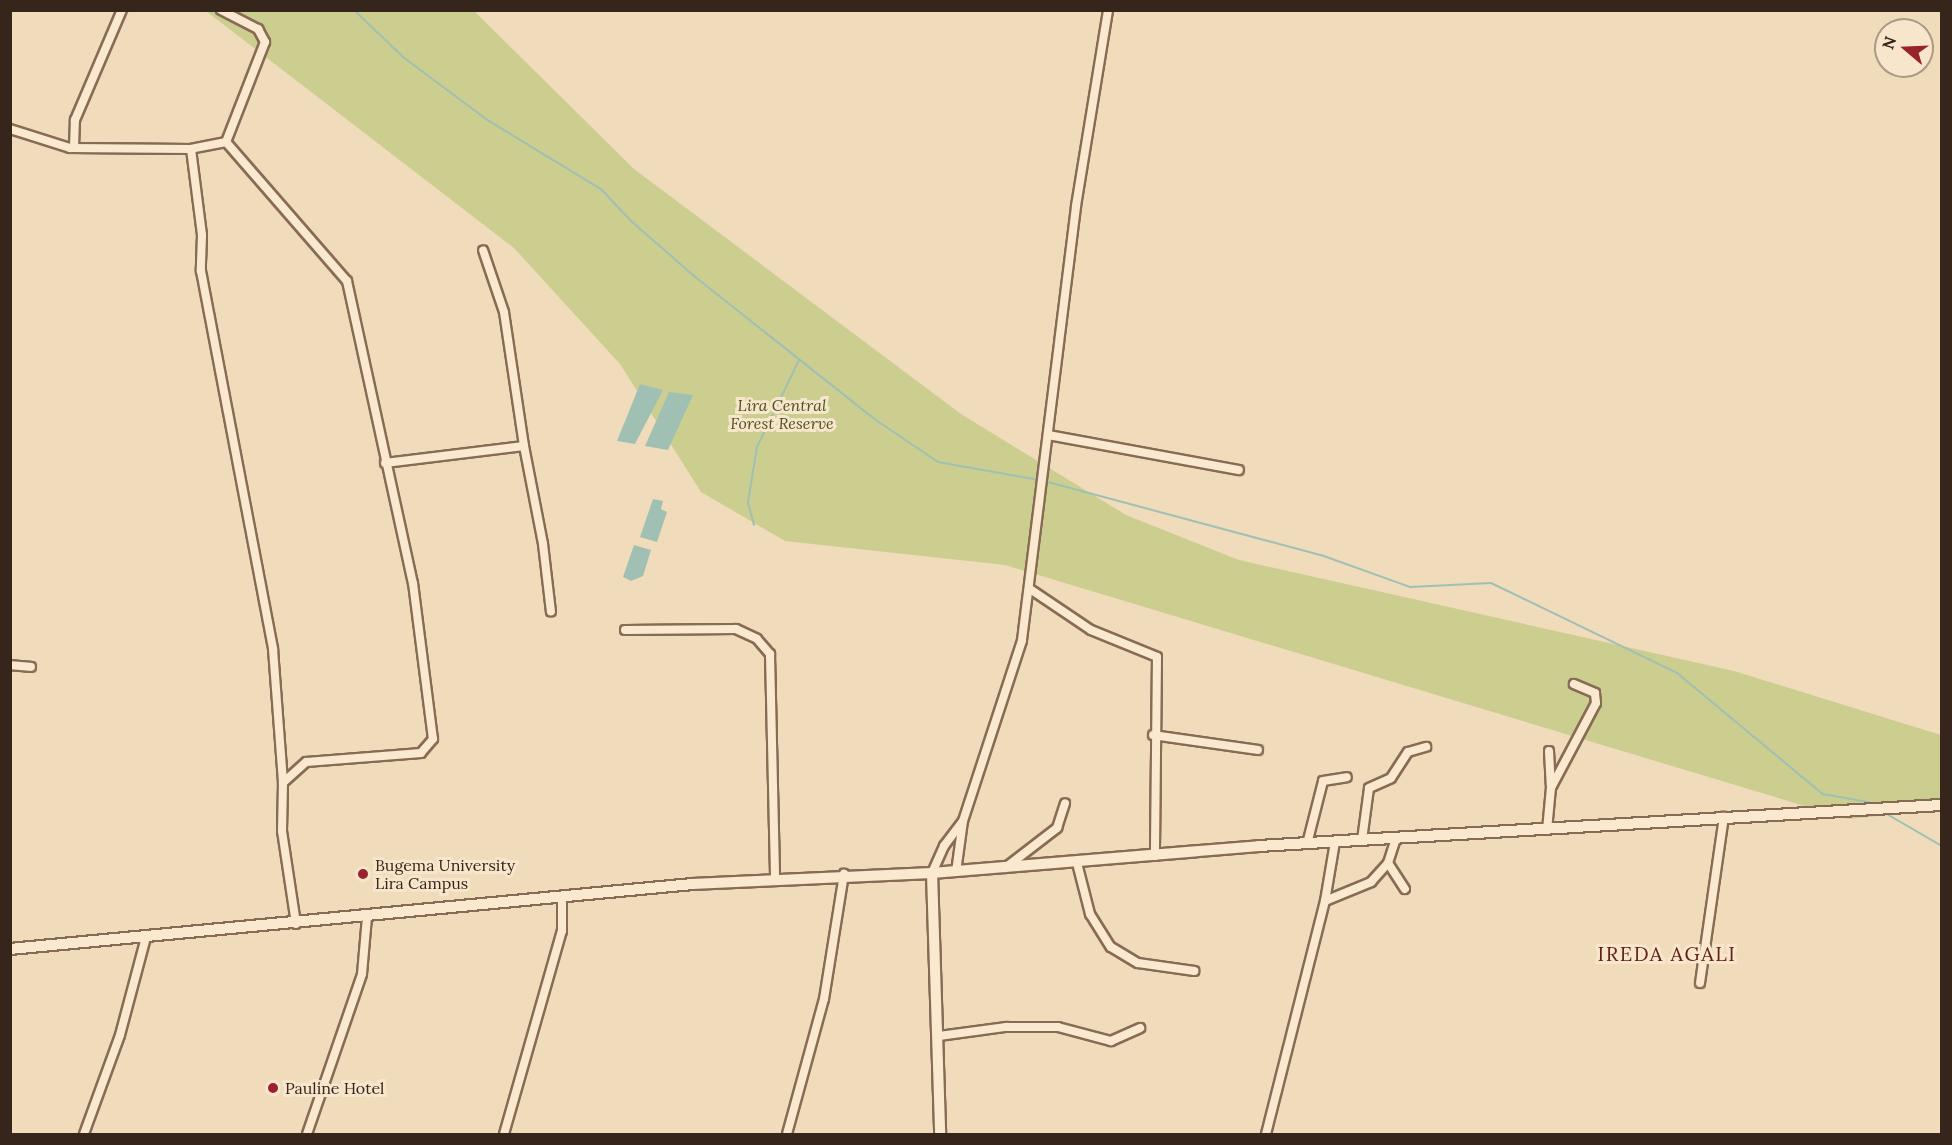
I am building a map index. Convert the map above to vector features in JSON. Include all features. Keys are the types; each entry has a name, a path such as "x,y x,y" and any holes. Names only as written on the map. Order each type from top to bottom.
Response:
{"street":[{"path":"74,147 75,120 122,10"},
{"path":"221,10 258,29 265,42 226,142"},
{"path":"956,872 963,821 1010,686 1030,589 1076,206 1108,10"},
{"path":"10,129 74,147 191,149 226,142"},
{"path":"226,142 347,281 364,343 385,463 413,583 433,739 421,753 306,762 284,783"},
{"path":"191,149 202,224 201,271 273,649 284,783 282,831 296,924"},
{"path":"483,250 504,312 524,446 545,554 551,612"},
{"path":"1048,435 1239,470"},
{"path":"385,463 524,446"},
{"path":"1030,589 1091,630 1157,657 1153,735 1155,856"},
{"path":"625,630 736,629 757,639 770,654 775,879"},
{"path":"10,665 32,667"},
{"path":"1551,788 1596,703 1595,693 1574,684"},
{"path":"1153,735 1258,750"},
{"path":"1362,840 1369,788 1391,778 1408,752 1426,747"},
{"path":"1547,830 1551,788 1548,751"},
{"path":"1307,844 1323,781 1347,777"},
{"path":"1005,868 1057,828 1065,803"},
{"path":"10,949 775,879 844,874 956,872 1362,840 1941,805"},
{"path":"1700,983 1724,817"},
{"path":"940,1134 939,1036 932,873 944,846 963,821"},
{"path":"1325,901 1363,888 1388,863 1396,838"},
{"path":"1266,1134 1325,901 1335,842"},
{"path":"1077,863 1088,908 1111,947 1138,963 1194,971"},
{"path":"1388,863 1405,889"},
{"path":"787,1134 824,999 844,874"},
{"path":"504,1134 559,940 561,897"},
{"path":"307,1134 362,974 367,917"},
{"path":"84,1134 120,1035 146,937"},
{"path":"939,1036 1006,1027 1058,1027 1111,1041 1140,1029"}],"green space":[{"name":"Lira Central Forest Reserve","path":"206,11 474,11 634,169 961,414 1126,515 1239,560 1734,671 1941,735 1941,810 1848,819 1005,565 785,541 701,492 620,364 514,248"}],"shaded area":[{"path":"640,384 663,390 635,444 617,441"},
{"path":"669,392 693,395 668,450 645,446"},
{"path":"653,499 663,501 661,509 667,512 657,542 640,537"},
{"path":"634,545 651,550 643,576 631,581 623,577"}],"waterway":[{"path":"354,10 403,57 489,121 601,189 631,221 694,276 873,418 938,462 1039,480"},
{"path":"754,525 748,502 757,447 799,360"},
{"path":"1044,481 1321,555 1410,587 1491,583 1677,673 1823,794 1873,803"},
{"path":"1885,813 1942,846"}],"place":[{"name":"Bugema University Lira Campus","path":"363,874"},
{"name":"Pauline Hotel","path":"273,1088"}],"district":[{"name":"IREDA AGALI","path":"1667,953"}]}
